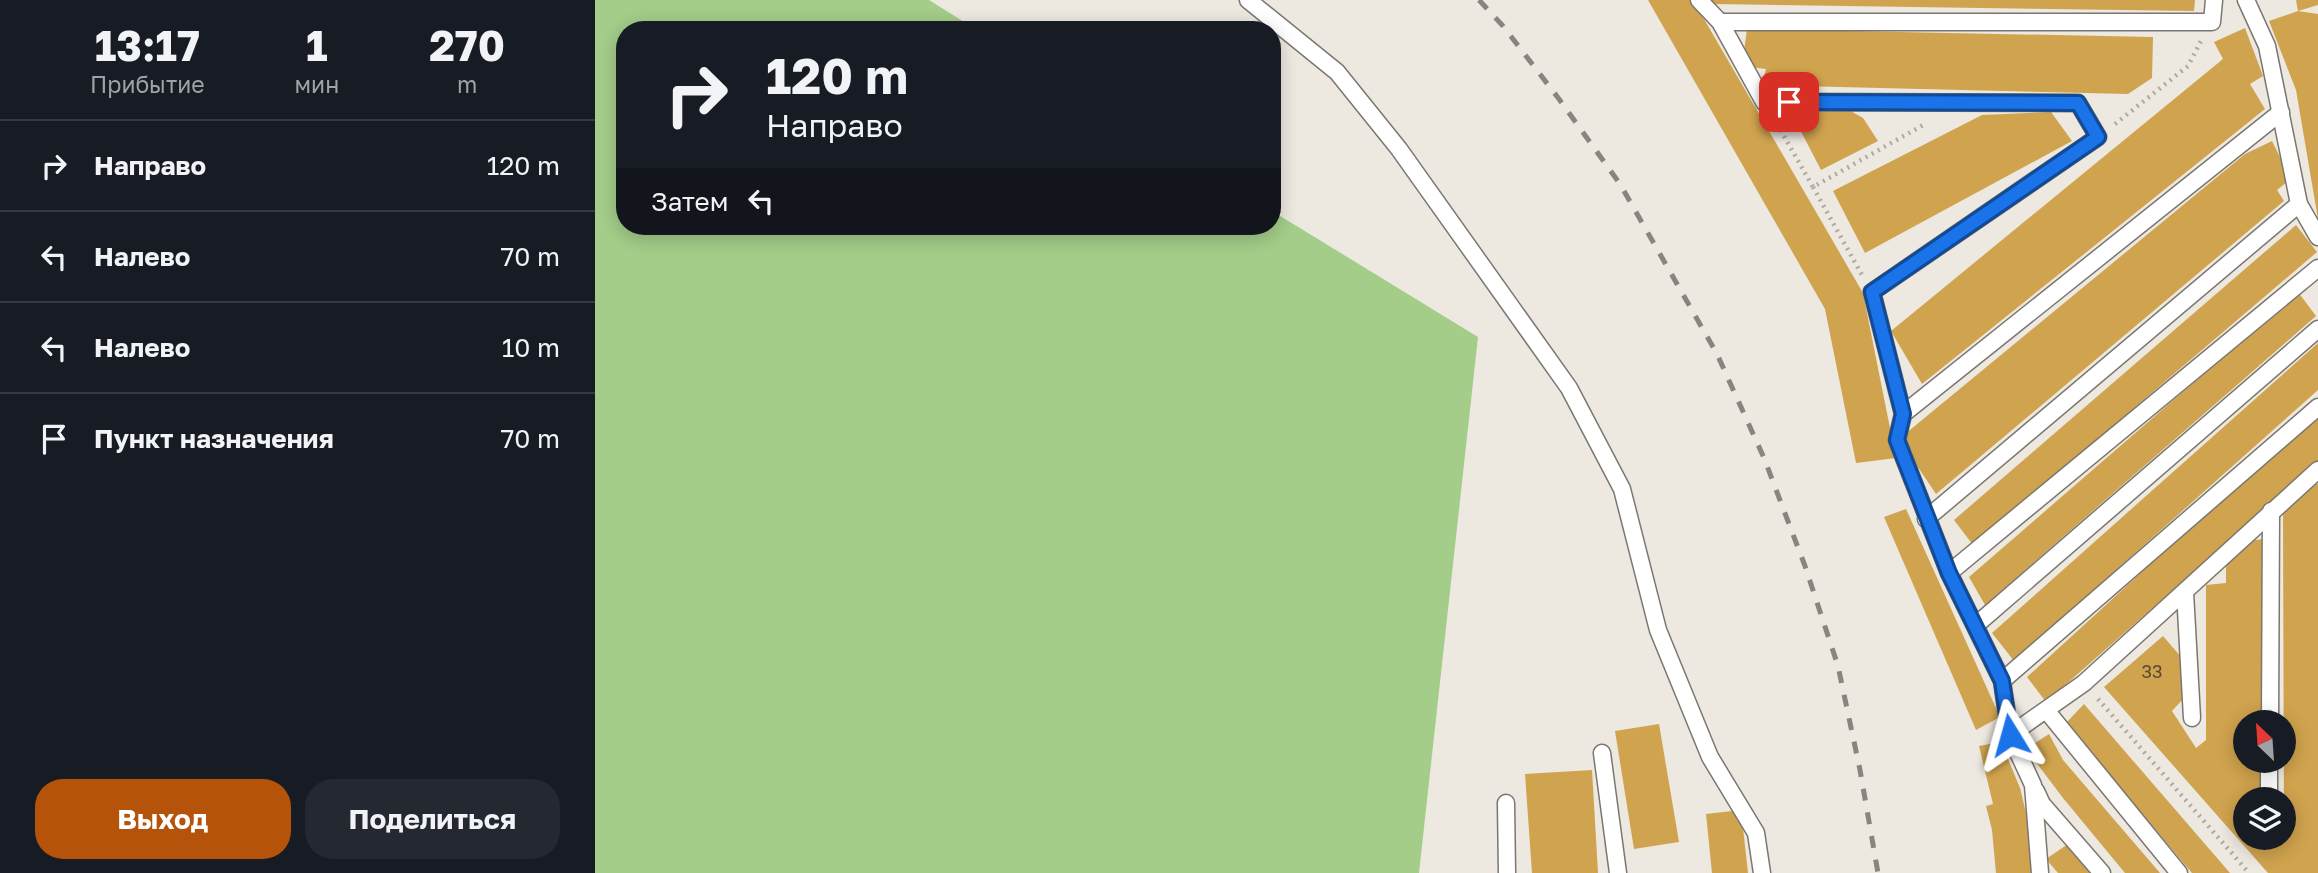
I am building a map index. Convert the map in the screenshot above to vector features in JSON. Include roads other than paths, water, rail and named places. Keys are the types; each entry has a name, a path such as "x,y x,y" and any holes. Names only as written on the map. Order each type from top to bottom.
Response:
{"lane":[{"path":"1248,0 1274,21"},
{"path":"1699,0 1720,22 1764,102 2078,103 2098,137 1872,292 1903,414 1897,440 1949,573 2002,681 2010,735 2042,804 2102,873"},
{"path":"1720,22 2212,22 2214,0"},
{"path":"2246,0 2267,46 2299,204 2318,237"},
{"path":"1281,27 1336,72 1399,149 1569,388 1622,489 1658,630 1710,757 1756,833 1762,873"},
{"path":"1903,414 2281,112"},
{"path":"1926,519 2299,204"},
{"path":"1949,573 2318,268"},
{"path":"1976,625 2318,329"},
{"path":"2002,681 2318,407"},
{"path":"2010,735 2084,683 2318,470"},
{"path":"2270,710 2271,511"},
{"path":"2186,592 2192,718"},
{"path":"2046,710 2179,873"},
{"path":"1602,753 1618,873"},
{"path":"2033,785 2041,873"},
{"path":"1506,803 1507,873"}],"railway":[{"path":"1479,0 1503,26 1559,99 1620,184 1717,354 1764,458 1805,566 1838,666 1878,873"}]}
